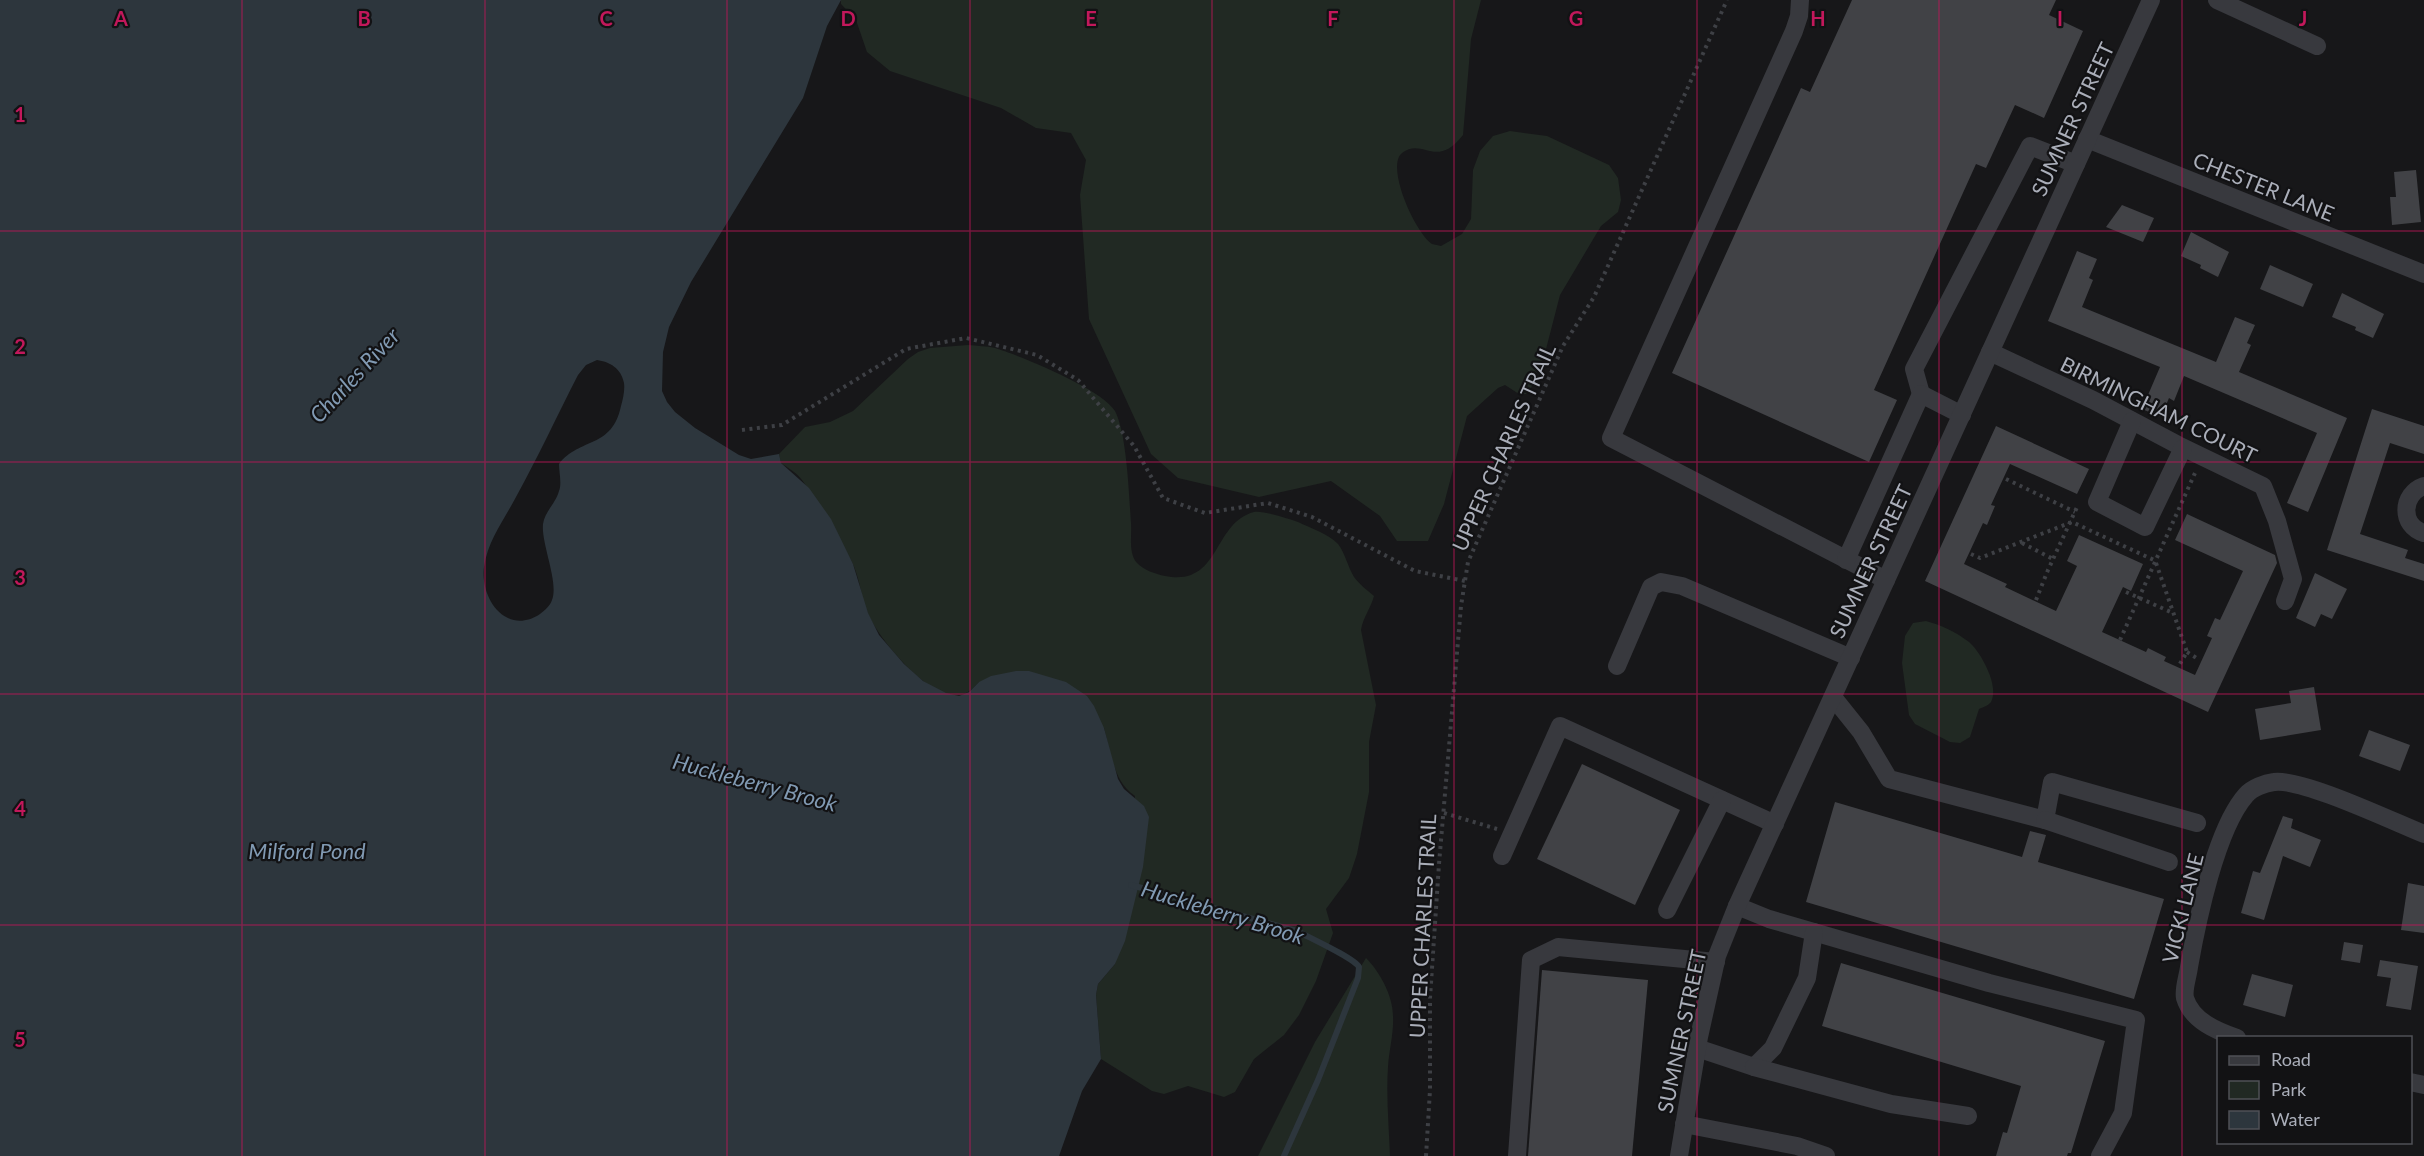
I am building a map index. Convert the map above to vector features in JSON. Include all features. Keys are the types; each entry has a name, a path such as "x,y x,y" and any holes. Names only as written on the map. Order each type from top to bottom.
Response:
{"street":[{"path":"1800,0 1799,16 1794,31 1611,438 1886,580"},
{"name":"SUMNER STREET","path":"1680,1156 1697,1048 1716,962 1737,906 2151,0"},
{"path":"2217,0 2318,46"},
{"name":"CHESTER LANE","path":"2087,140 2424,274"},
{"path":"1846,560 1921,394 1914,369 2030,146 2076,165"},
{"name":"BIRMINGHAM COURT","path":"1990,352 2263,486 2277,521 2293,579 2285,601"},
{"path":"1921,394 1962,415"},
{"path":"2132,421 2097,502 2145,527 2183,448"},
{"path":"2424,486 2415,489 2406,502 2407,518 2416,531 2424,533"},
{"path":"1617,666 1651,588 1661,582 1682,586 1851,658"},
{"path":"1833,697 1862,732 1889,779 2045,820 2169,862"},
{"path":"1502,856 1560,726 1774,824"},
{"path":"2045,820 2052,782 2197,823"},
{"name":"VICKI LANE","path":"2231,1036 2202,1021 2191,1011 2184,995 2198,918 2226,827 2247,794 2258,787 2275,782 2306,787 2424,834"},
{"path":"1667,910 1722,800"},
{"path":"1737,906 1769,919 1989,983 2136,1020 2123,1113 2100,1156"},
{"path":"1754,1066 1773,1048 1807,978 1814,932"},
{"path":"1517,1156 1531,960 1558,947 1716,962"},
{"path":"1697,1048 1891,1104 1968,1116"},
{"path":"1684,1124 1797,1146 1826,1156"}],"path":[{"name":"UPPER CHARLES TRAIL","path":"1426,1156 1430,1090 1430,998 1461,606 1468,562 1563,346 1594,297 1727,0"},
{"path":"742,430 782,425 906,349 966,338 1037,355 1078,380 1134,446 1163,498 1205,513 1268,503 1312,517 1414,571 1465,581"},
{"path":"2120,640 2196,470"},
{"path":"2006,479 2075,512"},
{"path":"2036,600 2072,522"},
{"path":"1971,554 1980,558 2072,522 2156,560 2187,652 2198,659"},
{"path":"2021,543 2053,559"},
{"path":"2126,592 2174,613"},
{"path":"2178,667 2187,652"},
{"path":"1444,813 1512,834"}],"green space":[{"path":"841,0 1481,0 1471,39 1463,135 1445,150 1437,152 1410,149 1402,153 1398,161 1397,172 1400,185 1418,228 1432,244 1441,246 1462,234 1471,219 1473,170 1480,151 1493,136 1510,131 1547,136 1609,165 1618,178 1621,200 1618,212 1601,226 1560,295 1545,353 1531,388 1526,394 1519,394 1505,385 1498,388 1467,416 1444,504 1428,541 1397,541 1380,516 1331,481 1259,497 1178,478 1151,454 1089,319 1080,195 1086,160 1071,133 1036,128 1001,108 890,71 867,52 856,20 841,4"},
{"path":"968,345 995,348 1041,366 1094,393 1115,411 1122,434 1127,466 1131,549 1134,559 1143,568 1165,576 1183,577 1197,572 1207,563 1230,528 1240,518 1254,512 1263,512 1298,522 1334,540 1343,552 1354,577 1374,596 1361,630 1376,705 1369,742 1369,792 1357,854 1349,878 1326,909 1333,933 1316,981 1299,1015 1284,1035 1254,1059 1235,1092 1224,1097 1188,1086 1164,1094 1152,1091 1101,1059 1096,995 1098,984 1115,964 1135,796 1122,783 1117,774 1104,728 979,682 964,694 949,695 921,679 894,652 874,625 866,608 855,568 841,542 802,480 781,463 779,454 805,427 830,422 853,411 918,352 930,348"},
{"path":"1926,621 1948,629 1969,642 1984,661 1991,679 1993,696 1991,702 1979,709 1970,737 1960,743 1950,742 1915,724 1909,715 1902,663 1905,636 1913,623"},
{"path":"1366,958 1385,985 1392,1008 1393,1029 1387,1078 1390,1156 1258,1156 1315,1042"}],"water":[{"name":"Milford Pond","path":"0,0 841,0 827,26 803,98 691,282 669,327 663,352 662,391 675,412 695,428 739,455 751,459 779,454 781,463 809,488 831,519 853,564 868,613 879,635 904,664 923,681 946,693 959,696 969,692 979,682 991,676 1029,671 1066,682 1087,696 1094,706 1104,728 1118,779 1124,789 1144,806 1149,817 1143,867 1125,941 1115,964 1098,984 1096,995 1101,1059 1082,1091 1059,1156 0,1156","holes":["597,360 614,367 623,378 623,397 617,420 603,436 576,450 559,464 560,488 543,524 552,573 554,592 552,600 540,614 528,620 517,621 498,611 491,602 484,579 486,557 497,530 532,467 578,375 586,365"]}],"building":[{"path":"1852,0 2056,0 2049,15 2083,31 2044,118 2015,105 1986,168 1976,164 1874,390 1897,400 1869,462 1672,373 1801,88 1810,92"},
{"path":"2416,170 2421,222 2392,225 2390,197 2396,197 2394,172"},
{"path":"2122,205 2154,218 2143,242 2106,227"},
{"path":"2191,232 2229,252 2218,277 2200,268 2201,265 2181,256"},
{"path":"2077,251 2097,259 2089,278 2093,280 2082,307 2216,362 2235,317 2255,325 2247,343 2251,345 2239,372 2347,418 2308,512 2287,503 2317,433 2184,376 2174,401 2169,398 2161,417 2142,409 2160,367 2048,321"},
{"path":"2270,265 2313,284 2303,307 2260,289"},
{"path":"2342,293 2384,314 2373,338 2355,330 2356,327 2332,317"},
{"path":"2372,409 2424,426 2424,454 2390,443 2360,534 2408,550 2405,558 2424,564 2424,581 2327,550"},
{"path":"1996,426 2089,469 2077,494 2010,464 1991,505 1995,506 1987,525 1983,523 1964,564 2007,584 2005,587 2056,611 2077,566 2067,561 2079,535 2143,564 2131,591 2123,587 2102,632 2146,652 2148,648 2166,657 2164,661 2195,675 2212,638 2207,636 2215,618 2220,620 2243,571 2175,540 2187,514 2275,555 2277,563 2208,712 1925,581"},
{"path":"2315,573 2347,589 2332,619 2321,614 2315,627 2296,618"},
{"path":"2314,687 2321,730 2260,740 2255,709 2291,703 2289,691"},
{"path":"2369,730 2410,745 2400,771 2359,756"},
{"path":"1582,764 1680,810 1635,905 1537,859"},
{"path":"1835,802 2022,857 2030,831 2046,835 2038,862 2164,899 2134,999 1806,902"},
{"path":"2283,816 2293,819 2291,828 2321,840 2310,867 2283,856 2264,920 2241,913 2253,871 2260,873"},
{"path":"2408,883 2424,886 2424,933 2401,930"},
{"path":"2344,942 2363,945 2360,963 2341,960"},
{"path":"2380,960 2418,966 2411,1010 2386,1006 2391,978 2377,976"},
{"path":"1841,963 2105,1041 2071,1153 2067,1156 1996,1156 2003,1132 2007,1133 2021,1086 1822,1026"},
{"path":"1542,970 1648,980 1632,1156 1528,1156"},
{"path":"2252,974 2293,985 2285,1017 2243,1005"}],"waterway":[{"name":"Huckleberry Brook","path":"1131,885 1297,931 1341,954 1359,967 1358,978 1318,1080 1284,1156"}],"water label":[{"name":"Charles River","path":"354,375"}]}
